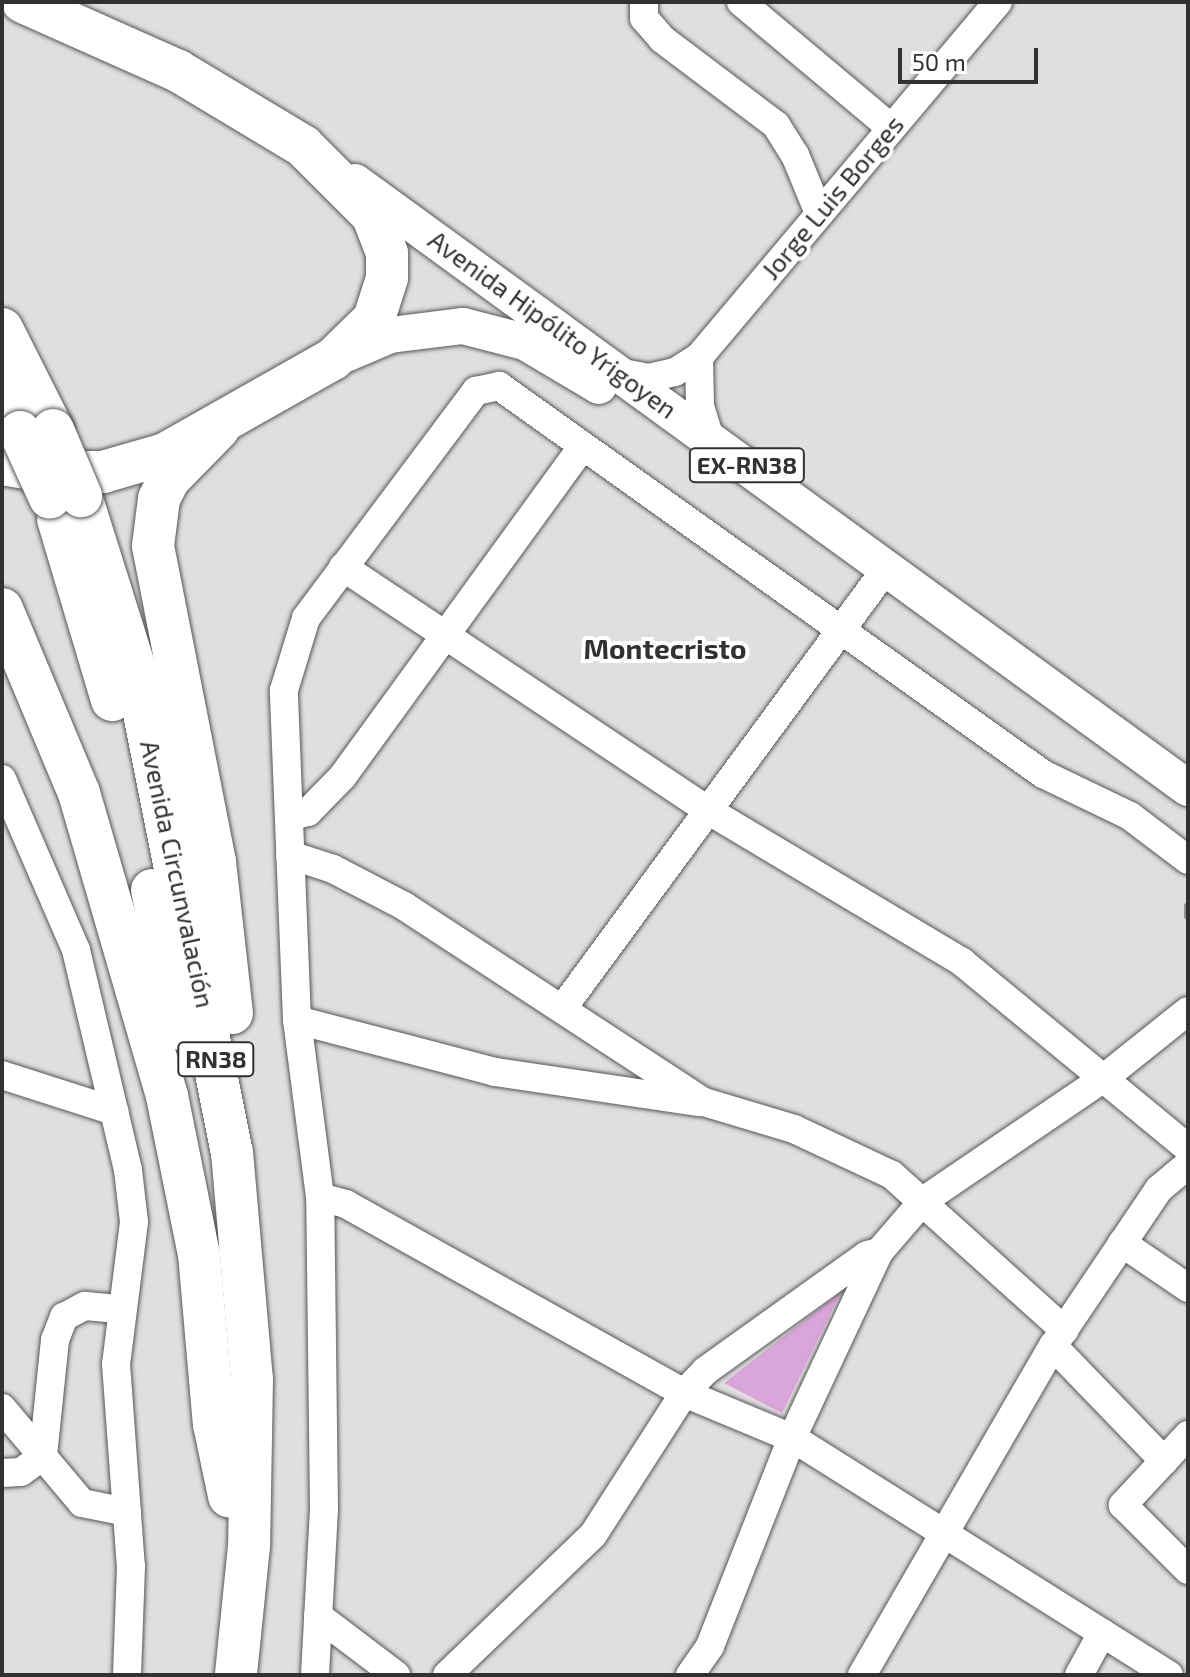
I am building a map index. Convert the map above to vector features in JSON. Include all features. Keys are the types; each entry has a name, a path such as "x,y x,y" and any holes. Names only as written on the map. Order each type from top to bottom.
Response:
{"highway":[{"path":"23,2 178,71 303,146 373,216 387,253 387,278 374,319 333,359 219,428 131,467 103,472 49,472 25,442"},
{"name":"Avenida Circunvalación","path":"2,329 25,442"},
{"name":"Avenida Circunvalación","path":"2,391 25,442 66,497 135,668 216,1057 242,1245 252,1379 249,1546 237,1655"},
{"path":"219,428 169,479 159,499 153,546 224,933 247,1194 252,1379"},
{"name":"Avenida Circunvalación","path":"66,497 188,1063 214,1240 237,1655"},
{"path":"2,609 79,793 167,1096 199,1254 214,1424 229,1496"}],"main road":[{"name":"Avenida Hipólito Yrigoyen","path":"303,146 623,373 1188,788"},
{"name":"Avenida Hipólito Yrigoyen","path":"333,359 419,328 463,326 525,342 563,360 1188,813"}],"street":[{"path":"644,2 644,18 662,39 776,125 795,155 819,213"},
{"path":"741,2 891,128"},
{"name":"Jorge Luis Borges","path":"623,373 649,378 675,372 699,357 998,2"},
{"path":"699,357 700,406 710,438"},
{"path":"315,1675 324,1509 320,1197 297,1020 284,690 306,618 486,385 499,386 1043,774 1130,816 1188,860"},
{"path":"289,817 308,812 343,776 582,447"},
{"path":"343,567 709,811 962,962 1188,1148"},
{"path":"562,1009 874,585"},
{"path":"2,779 76,950 114,1111 134,1222 119,1309 116,1364 131,1566 127,1675"},
{"path":"290,855 404,906 704,1102"},
{"path":"690,1675 722,1621 792,1438 879,1252 923,1201 1104,1078 1188,1011"},
{"path":"297,1020 495,1072 704,1102 794,1129 860,1156 923,1201 1058,1338 1164,1461"},
{"path":"2,1075 114,1111"},
{"path":"862,1675 1058,1338 1159,1189 1188,1165"},
{"path":"320,1197 346,1204 684,1393 792,1438 1169,1675"},
{"path":"1122,1243 1188,1288"},
{"path":"447,1675 593,1535 684,1393 718,1362 867,1255 879,1252"},
{"path":"2,1473 21,1472 43,1456 55,1340 64,1317 85,1306 119,1309"},
{"path":"2,1408 82,1503 127,1512"},
{"path":"1188,1435 1123,1505 1188,1570"},
{"path":"318,1616 396,1675"},
{"path":"1079,1675 1102,1633"}],"shaded area":[{"path":"841,1292 782,1413 724,1383"}],"district":[{"name":"Montecristo","path":"665,648"}]}
